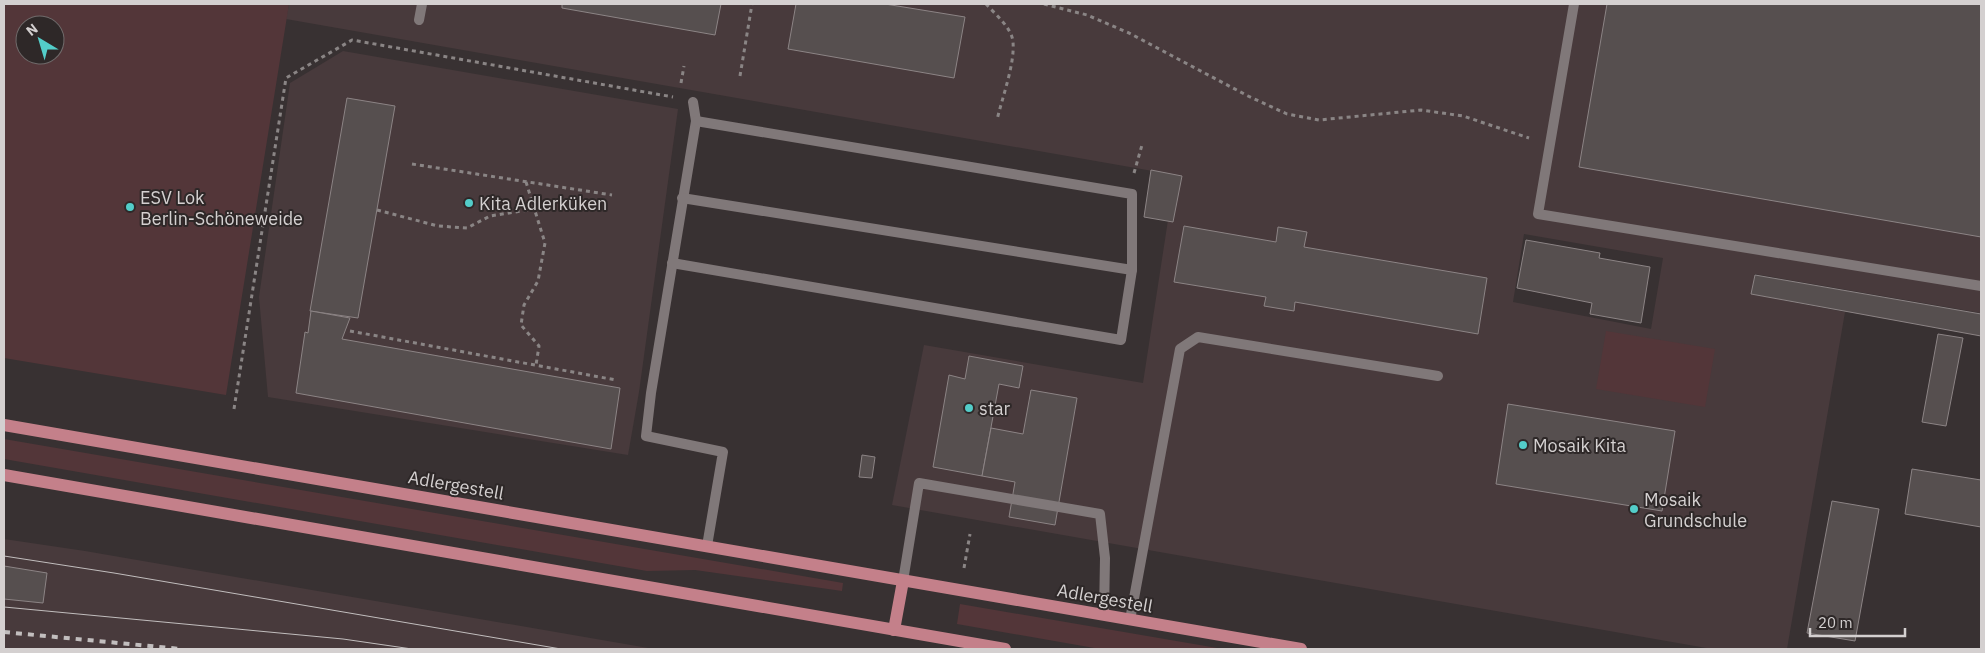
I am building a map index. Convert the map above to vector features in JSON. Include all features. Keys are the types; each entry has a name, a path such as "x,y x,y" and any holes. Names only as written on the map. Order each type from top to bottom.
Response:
{"main road":[{"name":"Adlergestell","path":"4,425 1301,649"},
{"path":"4,475 1005,649"},
{"path":"894,630 903,581"}],"lane":[{"path":"419,20 422,4"},
{"path":"1574,4 1538,214 1981,286"},
{"path":"693,102 696,121 651,393 646,436 723,452 707,546"},
{"path":"672,263 1121,340 1132,270 1132,194 696,121"},
{"path":"682,198 1132,270"},
{"path":"1130,620 1180,349 1198,337 1438,376"},
{"path":"903,581 919,483 1100,514 1105,558 1104,615"}],"path":[{"path":"740,76 752,4"},
{"path":"986,4 1005,25 1013,41 1011,64 997,120"},
{"path":"1044,4 1087,15 1129,33 1248,96 1287,114 1319,120 1421,110 1464,116 1550,145"},
{"path":"234,409 286,78 352,40 693,102"},
{"path":"681,89 684,66"},
{"path":"1135,167 1142,145"},
{"path":"412,164 612,195"},
{"path":"526,182 545,243 538,282 524,305 521,325 539,346 536,365"},
{"path":"377,210 438,226 467,228 490,216 534,209"},
{"path":"350,330 616,380"}],"shaded area":[{"name":"ESV Lok Berlin-Schöneweide","path":"4,4 289,4 226,395 4,358"},
{"path":"289,4 1981,4 1981,313 1755,274 1751,294 1845,312 1787,649 1712,649 892,505 924,345 1143,383 1168,220 1173,222 1181,176 286,19","holes":["1524,234 1663,258 1651,329 1513,302"]},
{"name":"Kita Adlerküken","path":"343,51 678,109 639,392 628,455 268,397 259,297 290,83"},
{"path":"1606,331 1715,349 1705,407 1596,389"},
{"path":"4,439 843,583 842,591 695,570 647,571 4,459"},
{"path":"4,539 85,551 654,649 4,649"},
{"path":"960,604 1223,649 1100,649 957,624"}],"building":[{"path":"562,4 721,4 715,35 562,8"},
{"path":"796,4 885,4 965,17 954,78 788,49"},
{"path":"1607,4 1981,4 1981,237 1579,167"},
{"path":"347,98 395,106 358,318 310,311"},
{"path":"1151,170 1182,176 1173,222 1144,217"},
{"path":"1184,226 1276,242 1278,227 1307,232 1304,247 1487,278 1478,334 1295,302 1294,311 1264,306 1266,297 1174,282"},
{"path":"1526,240 1600,253 1599,258 1650,267 1641,323 1590,314 1592,303 1517,288"},
{"path":"1755,275 1981,314 1981,336 1751,294"},
{"path":"311,311 350,318 342,339 620,388 611,449 296,393 305,332 308,333"},
{"path":"1938,334 1963,338 1946,426 1922,422"},
{"name":"star","path":"969,356 1023,366 1019,388 999,384 982,476 933,467 949,375 965,379"},
{"path":"1031,390 1077,398 1055,525 1009,517 1015,482 982,476 991,428 1023,434"},
{"path":"1508,404 1675,431 1662,511 1496,484"},
{"path":"862,455 875,457 872,478 859,477"},
{"path":"1912,469 1981,480 1981,527 1905,514"},
{"path":"1832,501 1879,509 1855,641 1807,633"},
{"path":"4,566 47,573 43,603 4,599"}],"tram line":[{"path":"4,556 561,649"},
{"path":"4,607 343,639 412,649"}],"railway":[{"path":"4,632 181,649"}],"place":[{"name":"Kita Adlerküken","path":"469,203"},
{"name":"ESV Lok Berlin-Schöneweide","path":"130,207"},
{"name":"star","path":"969,408"},
{"name":"Mosaik Kita","path":"1523,445"},
{"name":"Mosaik Grundschule","path":"1634,509"}]}
